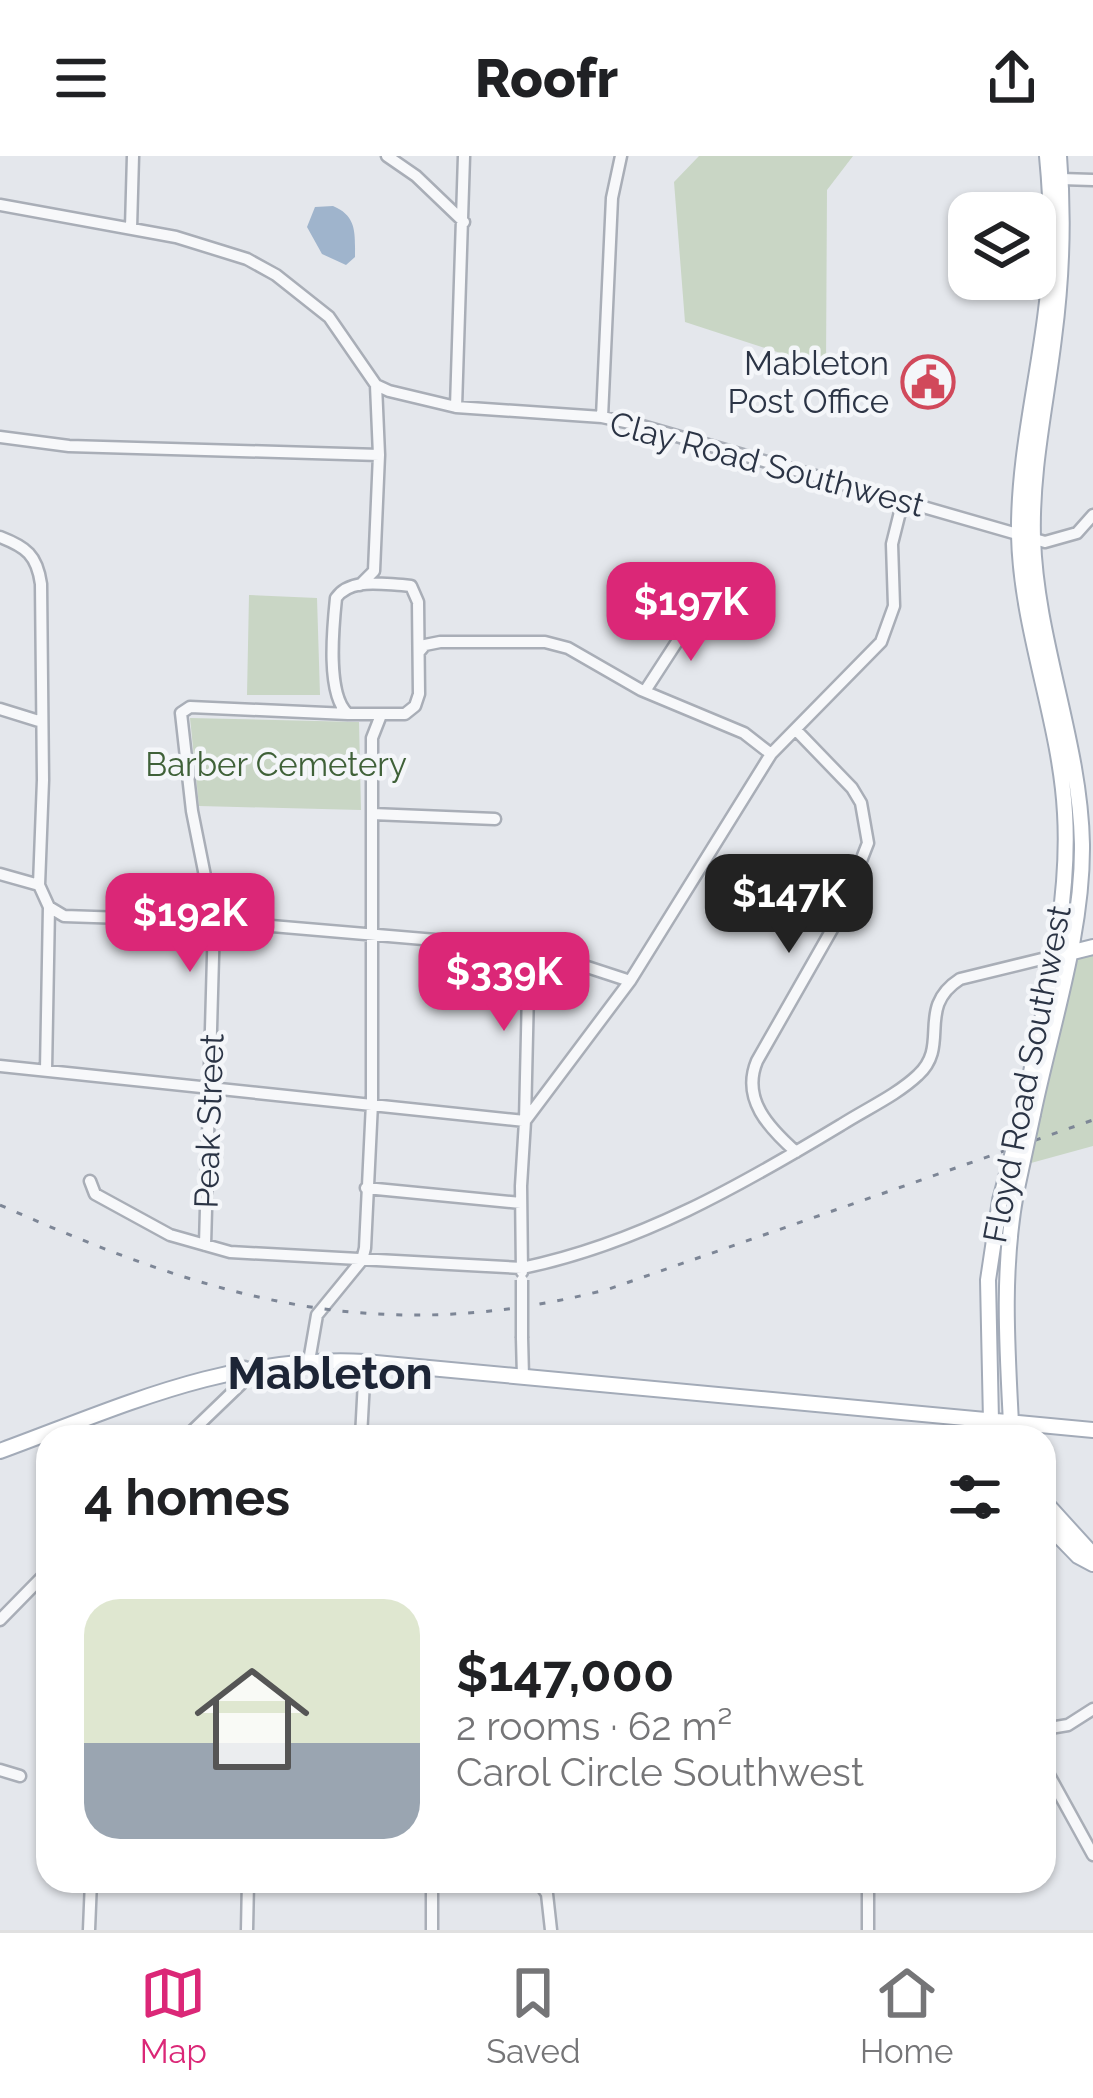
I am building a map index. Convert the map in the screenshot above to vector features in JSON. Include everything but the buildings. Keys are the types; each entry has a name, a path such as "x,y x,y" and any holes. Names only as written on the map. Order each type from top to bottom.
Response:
{"main road":[{"name":"Floyd Road Southwest","path":"1013,1425 1008,1237 1027,1116 1081,867 1080,819 1026,537 1023,467 1050,275 1048,156"},
{"name":"Floyd Road Southwest","path":"1026,537 1062,266 1059,156"},
{"path":"1061,955 1093,946"},
{"name":"Floyd Road Southwest","path":"993,1425 988,1280 1000,1200 1027,1116"},
{"path":"70,1425 244,1367 309,1360 523,1377 957,1425"},
{"path":"1056,1427 1093,1430"},
{"path":"1056,1430 1060,1427"},
{"path":"0,1451 36,1438"},
{"path":"1056,1514 1093,1555"},
{"path":"1056,1533 1093,1564"}],"street":[{"path":"131,228 133,156"},
{"path":"387,156 416,176 464,222"},
{"path":"456,406 464,156"},
{"path":"602,417 612,199 621,156"},
{"path":"1061,179 1093,180"},
{"path":"0,206 214,247 276,275 329,317 376,385 380,455 374,571 361,585"},
{"name":"Clay Road Southwest","path":"376,385 456,406 602,417 1026,537"},
{"path":"0,437 69,446 380,455"},
{"path":"526,1121 630,980 771,754 881,642 895,605 892,544 903,500"},
{"path":"1026,537 1063,539 1077,533 1093,515"},
{"path":"0,537 19,545 38,562 39,885 49,908 46,1070"},
{"path":"374,571 390,584"},
{"path":"411,586 416,593 419,652 415,706 405,714 311,712 331,700 334,689 336,598 343,588 411,586"},
{"path":"645,692 697,611"},
{"path":"418,628 440,642"},
{"path":"419,652 440,642 545,642 568,648 645,692 744,734 771,754"},
{"path":"334,689 338,705 348,714"},
{"name":"Peak Street","path":"205,1245 214,921 192,811 181,712 190,707 311,712"},
{"path":"0,709 42,722"},
{"path":"362,714 372,738"},
{"path":"309,1360 317,1315 362,1260 372,1103 372,738 380,715"},
{"path":"796,730 852,788 861,803 868,843 839,916 753,1070 752,1088 761,1115 796,1152"},
{"path":"372,814 495,819"},
{"path":"0,874 39,885"},
{"path":"49,908 64,916 214,921 529,948 630,980"},
{"path":"523,1377 521,1203 529,948"},
{"path":"89,1181 95,1194 170,1235 230,1252 521,1274 681,1215 796,1152 922,1072 931,1056 936,1003 952,984 1061,955"},
{"path":"0,1066 526,1121"},
{"path":"366,1188 521,1203"},
{"path":"362,1425 365,1362"},
{"path":"199,1425 241,1384 244,1367"},
{"path":"0,1621 36,1584"},
{"path":"1056,1727 1093,1709"},
{"path":"0,1770 20,1776"},
{"path":"1056,1788 1093,1855"},
{"path":"89,1930 91,1893"},
{"path":"247,1930 248,1893"},
{"path":"431,1930 432,1893"},
{"path":"547,1893 551,1930"},
{"path":"868,1893 868,1930"}],"green space":[{"path":"699,156 853,156 827,190 826,368 685,322 674,182"},
{"path":"249,595 317,598 320,695 247,695"},
{"name":"Barber Cemetery","path":"190,718 359,722 361,810 199,806"},
{"path":"1093,946 1093,1146 1031,1163 1067,955"}],"water":[{"path":"333,206 353,226 355,257 346,265 322,254 307,227 315,207"}],"railway":[{"path":"0,1205 152,1266 225,1289 370,1314 446,1314 525,1306 609,1289 1093,1120"}],"place":[{"name":"Mableton Post Office","path":"928,382"}],"district":[{"name":"Mableton","path":"330,1373"}]}
